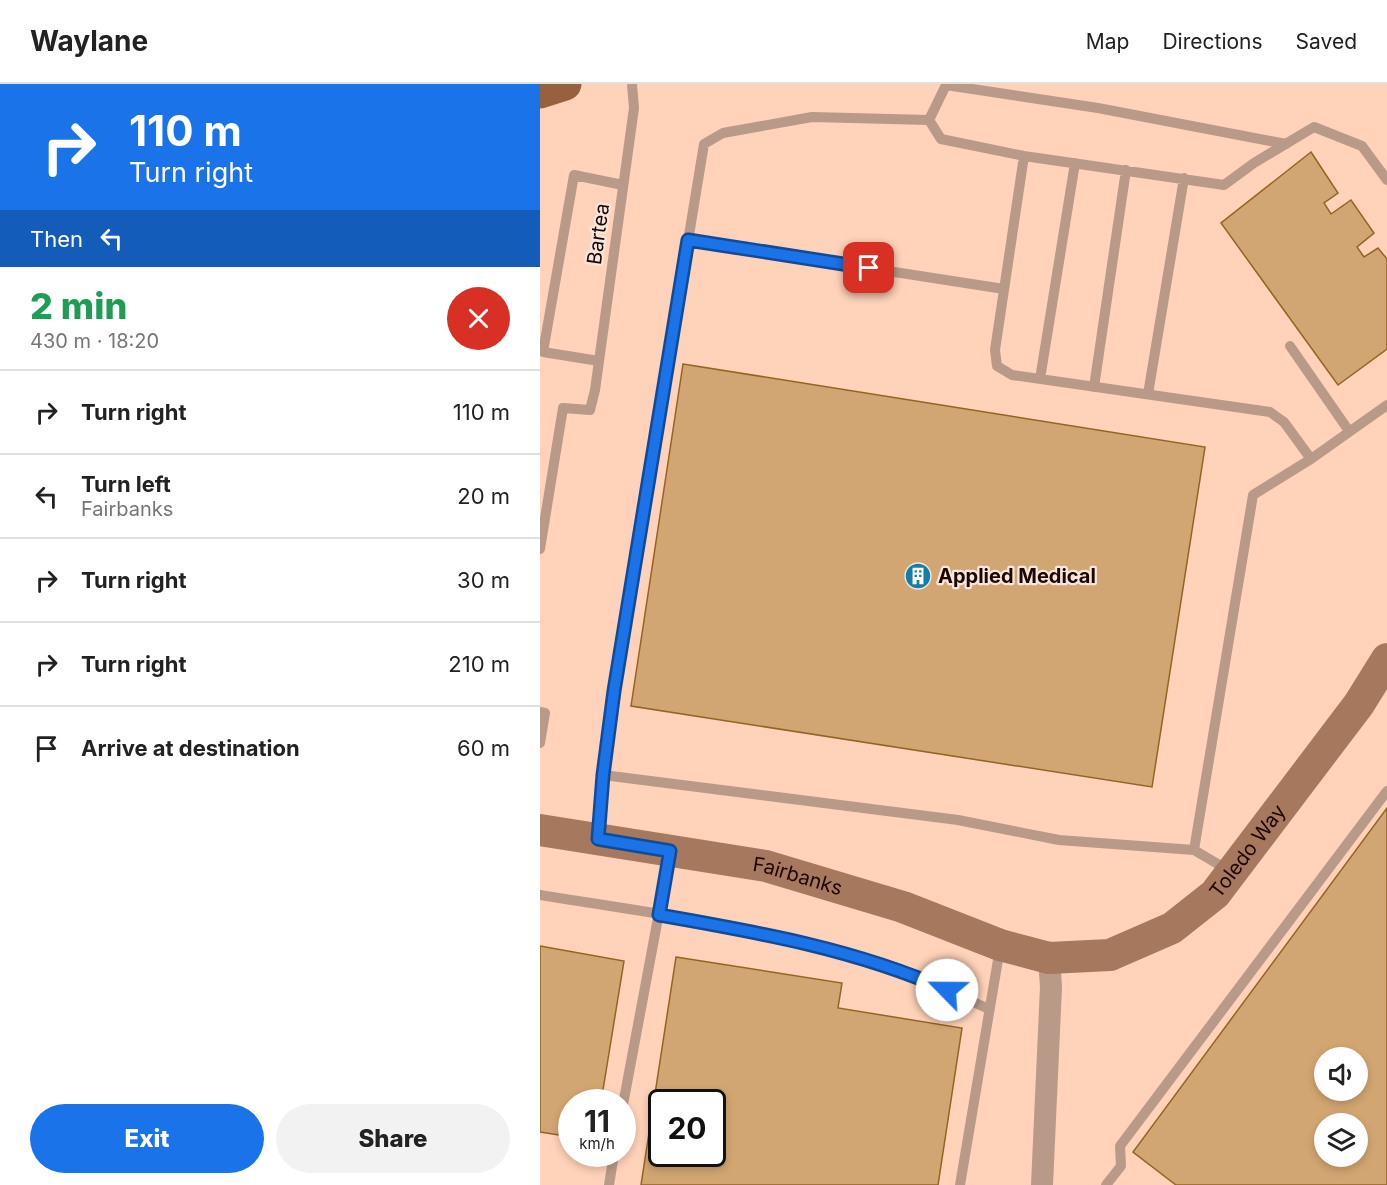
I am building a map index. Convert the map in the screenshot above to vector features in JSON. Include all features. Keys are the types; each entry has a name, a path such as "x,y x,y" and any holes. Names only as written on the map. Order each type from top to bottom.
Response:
{"main road":[{"path":"540,92 565,84"}],"street":[{"name":"Toledo Way","path":"1049,958 1110,955 1172,927 1215,894 1359,704 1387,659"},
{"name":"Fairbanks","path":"540,830 766,866 903,907 1000,945 1049,958"},
{"path":"1042,1185 1052,987 1049,958"}],"lane":[{"name":"Bartea","path":"540,549 563,408 590,410 595,390 634,108 632,84"},
{"path":"928,120 946,85 1098,108 1286,144"},
{"path":"598,839 603,775 614,691 704,144 723,133 812,117 928,120"},
{"path":"928,120 941,139 1024,156 1224,185 1254,163 1314,127 1362,147 1387,180"},
{"path":"1024,156 995,350 998,366 1012,375 1270,412 1284,422 1311,459"},
{"path":"1040,379 1076,163"},
{"path":"1094,387 1126,170"},
{"path":"599,361 543,352 574,175 623,184"},
{"path":"1148,394 1184,178"},
{"path":"688,240 1004,289"},
{"path":"1290,346 1349,431"},
{"path":"1194,850 1253,495 1311,459 1387,405"},
{"path":"540,712 545,713 540,743"},
{"path":"603,775 958,820 1059,840 1194,850 1232,872"},
{"path":"1106,1185 1121,1166 1120,1146 1387,791"},
{"path":"626,1089 670,851"},
{"path":"540,895 761,932 831,950 925,981 989,1009"},
{"path":"960,1185 1000,945"},
{"path":"609,1185 612,1167"}],"building":[{"path":"1311,152 1338,193 1324,203 1331,214 1351,200 1374,233 1357,247 1364,257 1378,248 1387,259 1387,349 1338,385 1221,223"},
{"name":"Applied Medical","path":"683,364 1205,447 1152,787 631,706"},
{"path":"1387,808 1387,1185 1176,1185 1133,1152"},
{"path":"540,946 624,961 603,1089 558,1089 558,1135 540,1132"},
{"path":"676,957 842,983 838,1008 962,1028 938,1185 641,1185 648,1139 648,1167 726,1167 726,1089 656,1089"}],"place":[{"name":"Applied Medical","path":"918,576"}],"route":[{"path":"869,268 688,240 614,691 603,775 598,839 670,851 659,915 761,932 831,950 947,990"}]}
